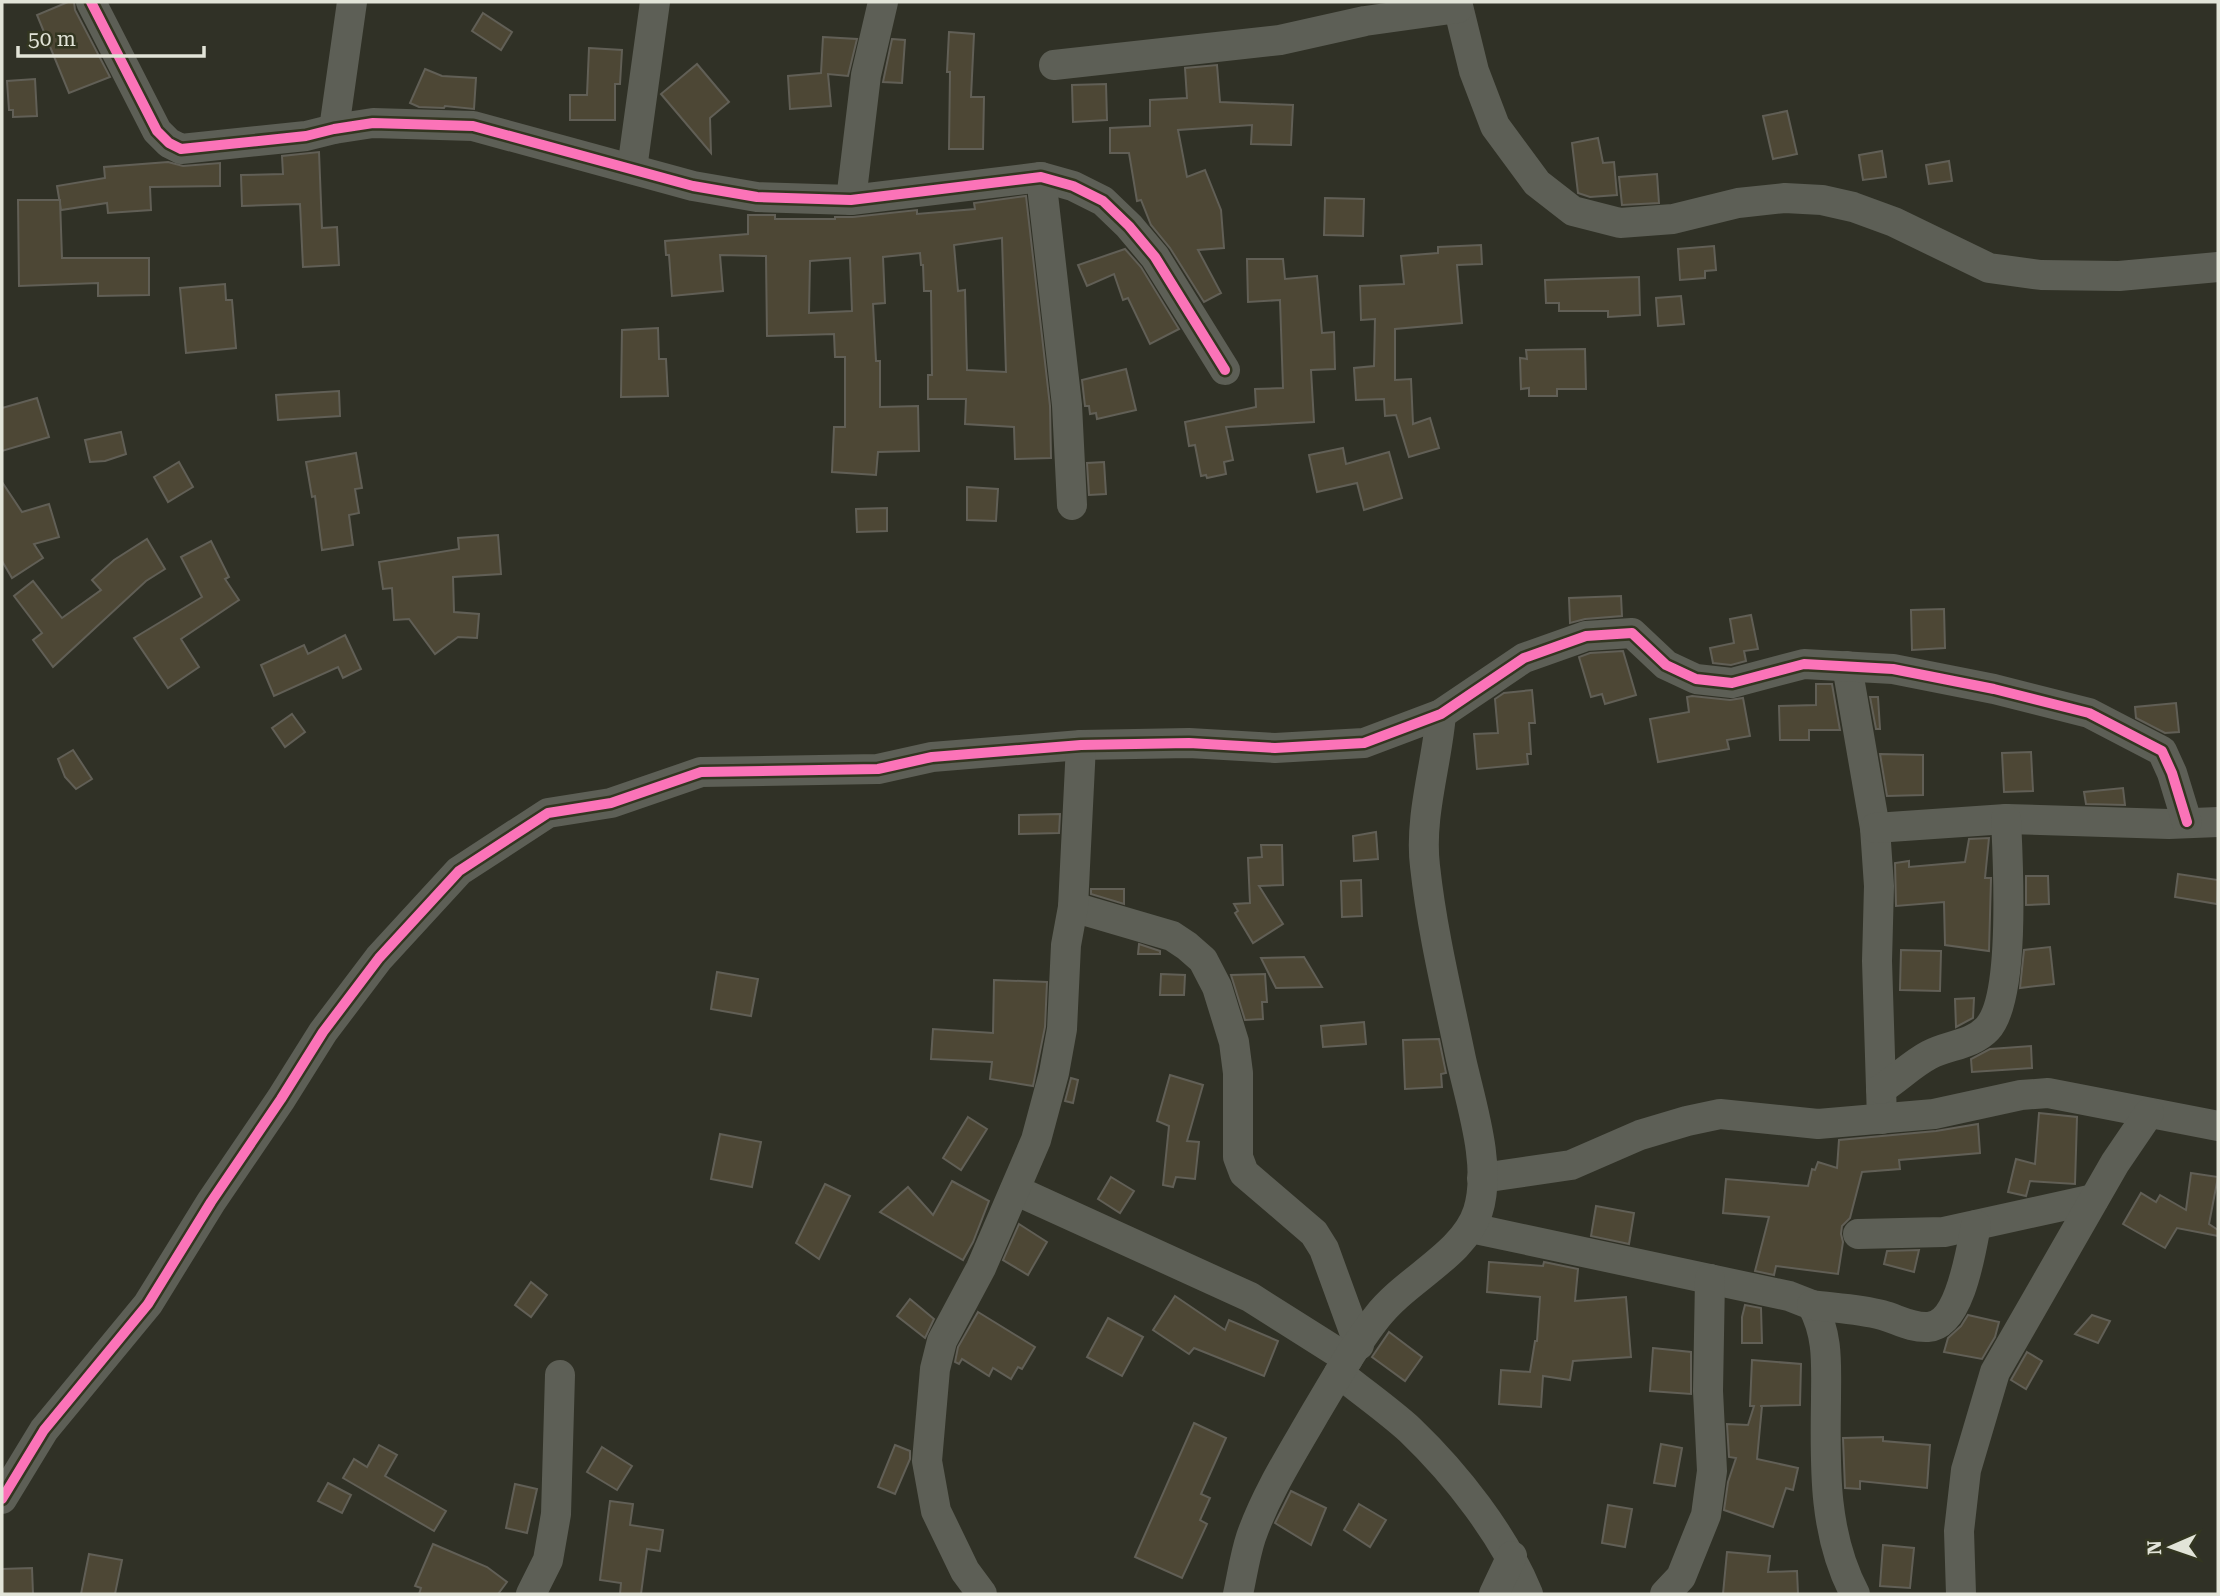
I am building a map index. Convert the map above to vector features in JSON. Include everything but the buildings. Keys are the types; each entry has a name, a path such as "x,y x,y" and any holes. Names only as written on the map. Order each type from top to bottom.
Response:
{"street":[{"path":"91,2 157,131 169,143 181,149 306,136 373,123 473,126 694,186 757,197 851,200 1041,177 1073,186 1103,201 1155,257 1225,370"},
{"path":"334,129 352,2"},
{"path":"632,169 655,2"},
{"path":"851,200 866,75 883,2"},
{"path":"1054,65 1280,40 1365,21 1457,5 1474,71 1495,126 1537,183 1573,211 1620,223 1672,219 1738,203 1785,198 1822,200 1853,207 1894,222 1989,268 2041,275 2119,276 2218,267"},
{"path":"1041,177 1067,405 1072,505"},
{"path":"2,1499 44,1430 148,1304 211,1202 323,1032 379,958 459,871 548,813 611,803 701,772 878,769 932,757 1081,745 1189,743 1275,748 1364,743 1441,714 1524,658 1586,636 1632,633 1666,665 1696,679 1732,683 1804,664 1904,670 2089,713 2162,751 2172,773 2187,822"},
{"path":"1847,666 1875,828 1879,886 1877,961 1882,1119"},
{"path":"1238,1594 1251,1539 1270,1491 1348,1359 1377,1316 1400,1292 1454,1249 1471,1228 1483,1194 1481,1154 1445,982 1425,864 1425,817 1438,750 1441,714"},
{"path":"982,1594 965,1571 936,1511 927,1461 935,1370 942,1341 981,1268 1036,1140 1054,1073 1062,1029 1066,945 1073,907 1081,745"},
{"path":"1875,828 2006,819 2218,822"},
{"path":"1881,1089 1929,1055 1964,1043 1987,1029 1994,1017 2002,992 2006,962 2006,819"},
{"path":"1073,907 1172,936 1203,960 1217,987 1234,1042 1238,1073 1238,1157 1244,1172 1314,1233 1324,1249 1348,1359"},
{"path":"1482,1178 1571,1165 1640,1135 1720,1114 1818,1124 1934,1114 2021,1095 2048,1093 2218,1126"},
{"path":"1961,1594 1959,1531 1966,1470 1995,1372 2094,1199 2149,1114"},
{"path":"1015,1190 1250,1297 1348,1359 1488,1521 1512,1556 1528,1594"},
{"path":"1858,1234 1919,1234 1976,1226 2094,1199"},
{"path":"1471,1228 1789,1296 1812,1305 1881,1315 1906,1324 1927,1327 1945,1320 1951,1312 1968,1265 1976,1226"},
{"path":"1665,1594 1681,1577 1698,1539 1708,1504 1712,1471 1708,1391 1710,1279"},
{"path":"1812,1305 1821,1322 1826,1353 1827,1483 1832,1532 1843,1571 1855,1594"},
{"path":"531,1594 548,1560 556,1514 560,1375"},
{"path":"1493,1594 1512,1556"}],"cycle path":[{"path":"91,2 157,131 169,143 181,149 306,136 373,123 473,126 693,186 757,197 851,200 1041,177 1073,186 1103,201 1155,257 1225,370"},
{"path":"2,1499 44,1430 148,1304 211,1202 323,1032 379,958 459,871 548,813 611,803 701,772 878,769 932,757 1081,745 1189,743 1275,748 1364,743 1441,714 1524,658 1586,636 1632,633 1666,665 1696,679 1732,683 1804,664 1893,669 1994,689 2089,713 2162,751 2172,773 2187,822"}]}
